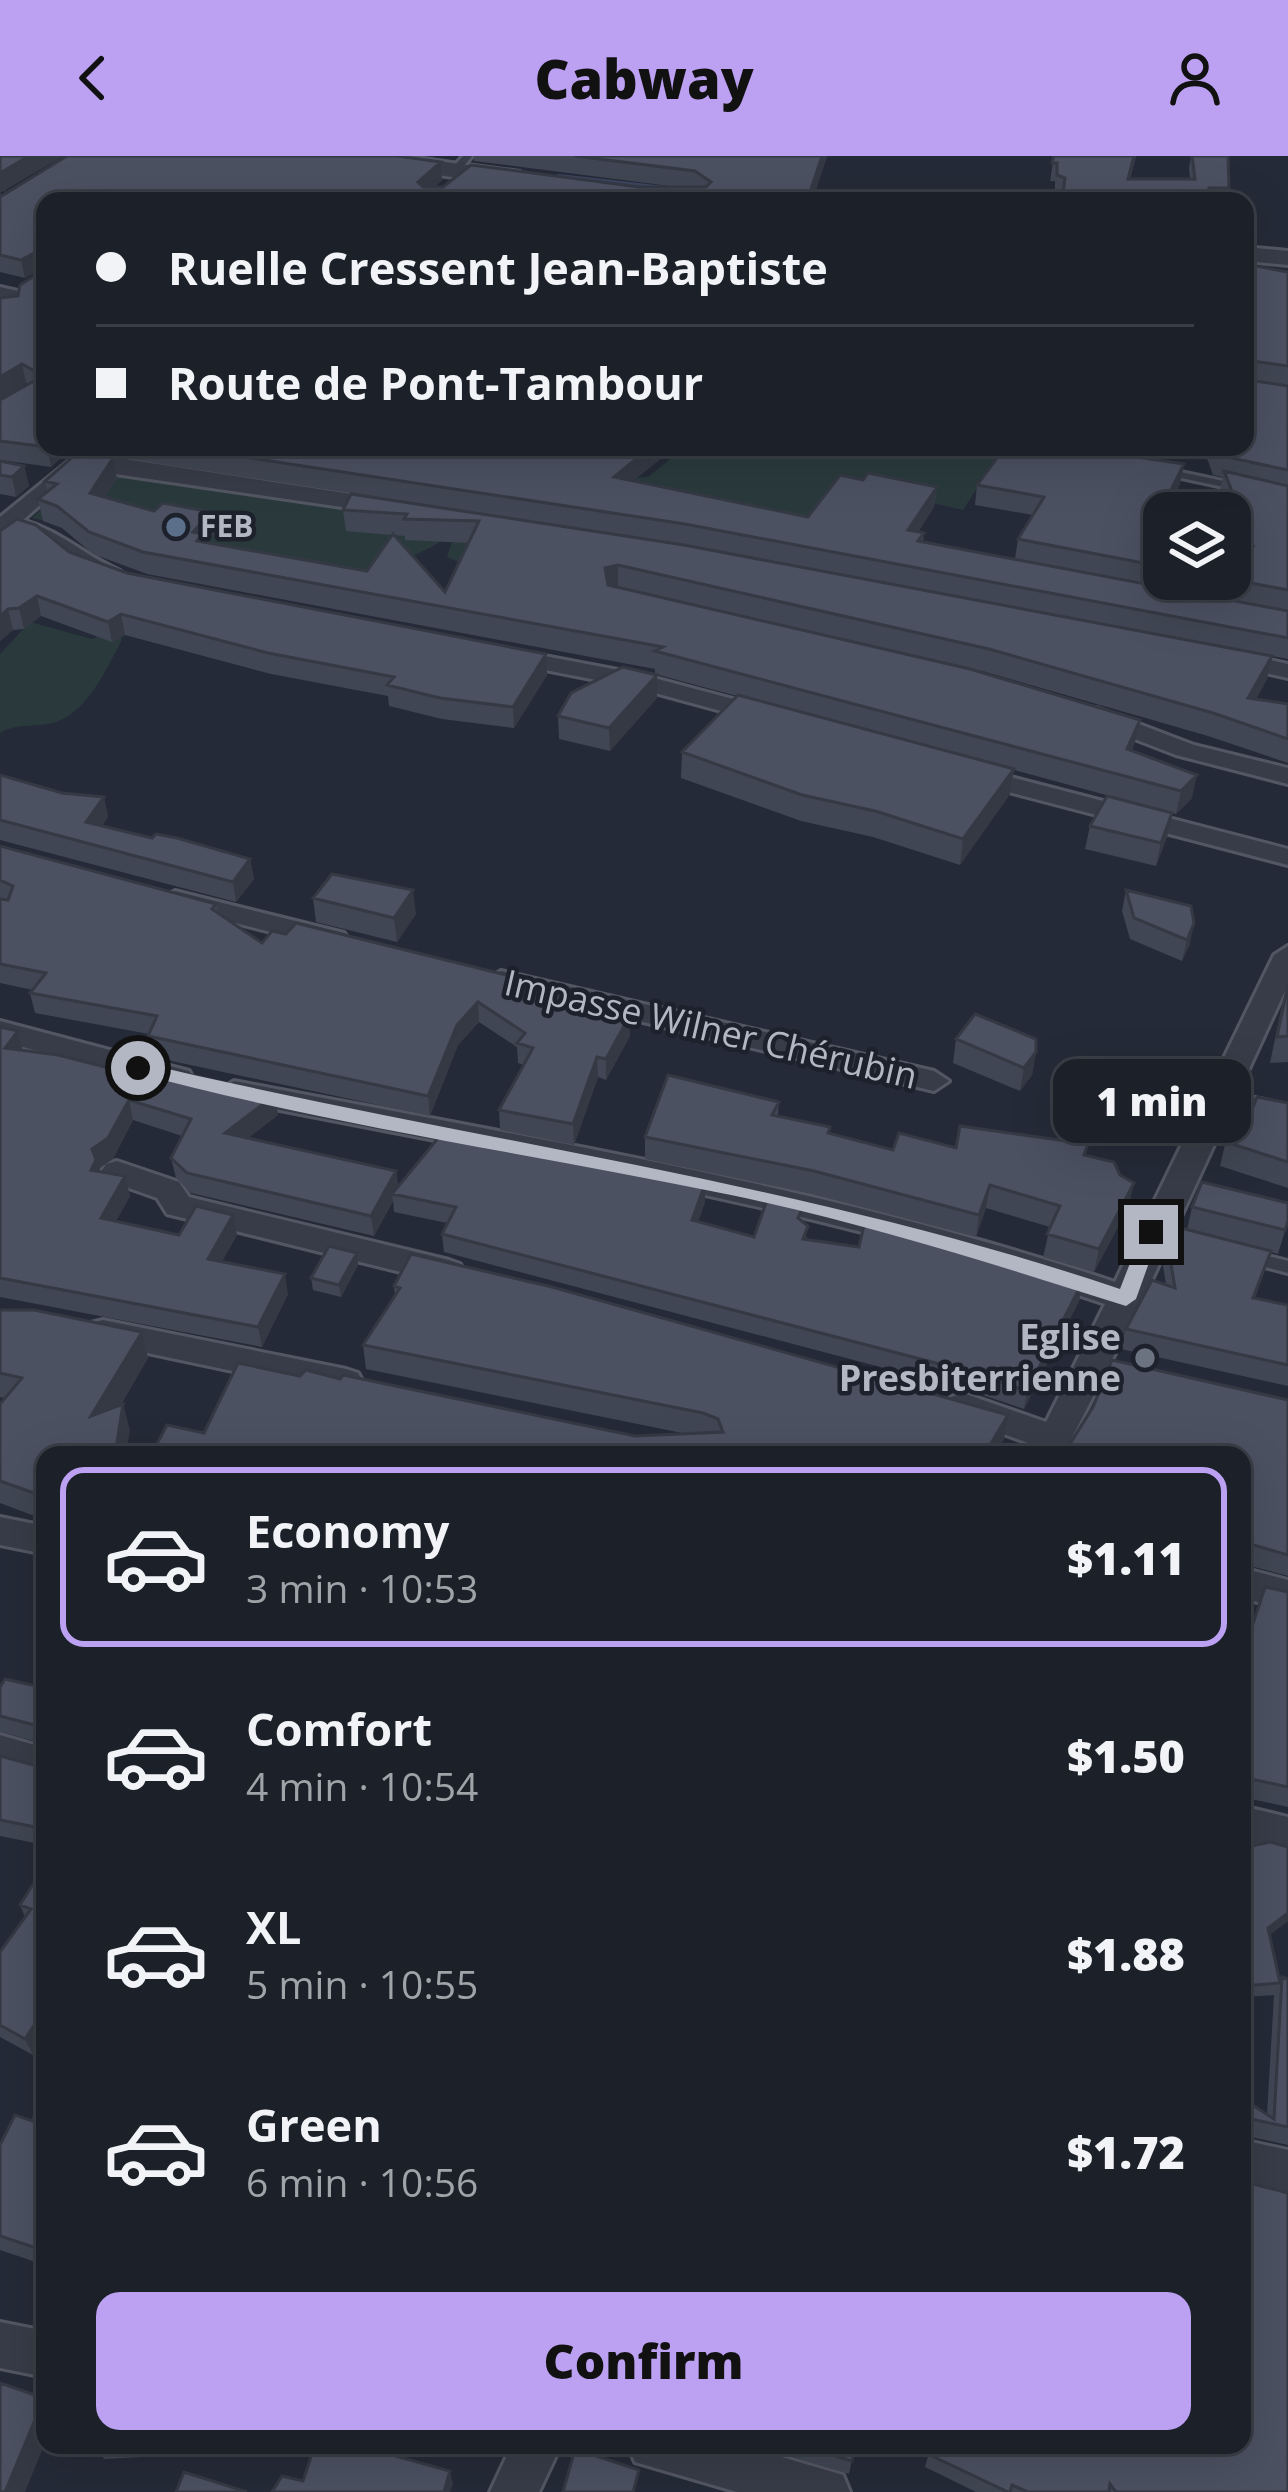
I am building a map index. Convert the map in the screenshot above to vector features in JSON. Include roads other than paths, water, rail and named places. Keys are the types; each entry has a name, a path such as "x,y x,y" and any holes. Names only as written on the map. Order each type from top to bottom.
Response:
{"street":[{"path":"363,157 460,175 545,182"},
{"path":"1254,255 1288,258"},
{"path":"4,526 83,456"},
{"path":"96,456 424,513"},
{"path":"19,473 56,479"},
{"path":"4,526 51,536 83,563 140,584"},
{"path":"480,650 639,681 785,721"},
{"path":"1202,652 1288,671"},
{"path":"1077,711 1185,750 1288,776"},
{"path":"934,764 1288,857"},
{"path":"136,890 369,947"},
{"path":"1051,1446 1162,1235 1217,1095 1288,956"},
{"name":"Impasse Wilner Chérubin","path":"480,975 934,1081"},
{"path":"0,1031 262,1098 736,1190 995,1254 1126,1299"},
{"path":"117,1172 168,1190 178,1206 490,1281"},
{"path":"70,1325 374,1388"},
{"path":"1095,1360 1138,1370"},
{"path":"925,1396 1048,1446"},
{"path":"0,1531 36,1538"},
{"path":"1251,1585 1288,1595"},
{"path":"0,1752 36,1762"},
{"path":"1251,1826 1288,1835"},
{"path":"1251,2164 1288,2172"},
{"path":"0,2345 36,2352"},
{"path":"514,2492 533,2454"},
{"path":"685,2454 826,2492"}],"lane":[{"path":"1157,470 1256,491"},
{"path":"1217,1095 1288,1110"},
{"path":"1220,1250 1288,1268"}],"waterway":[{"path":"402,156 432,160"},
{"path":"559,177 665,189"}],"place":[{"name":"FEB","path":"176,527"},
{"name":"Eglise Presbiterrienne","path":"1145,1358"}]}
